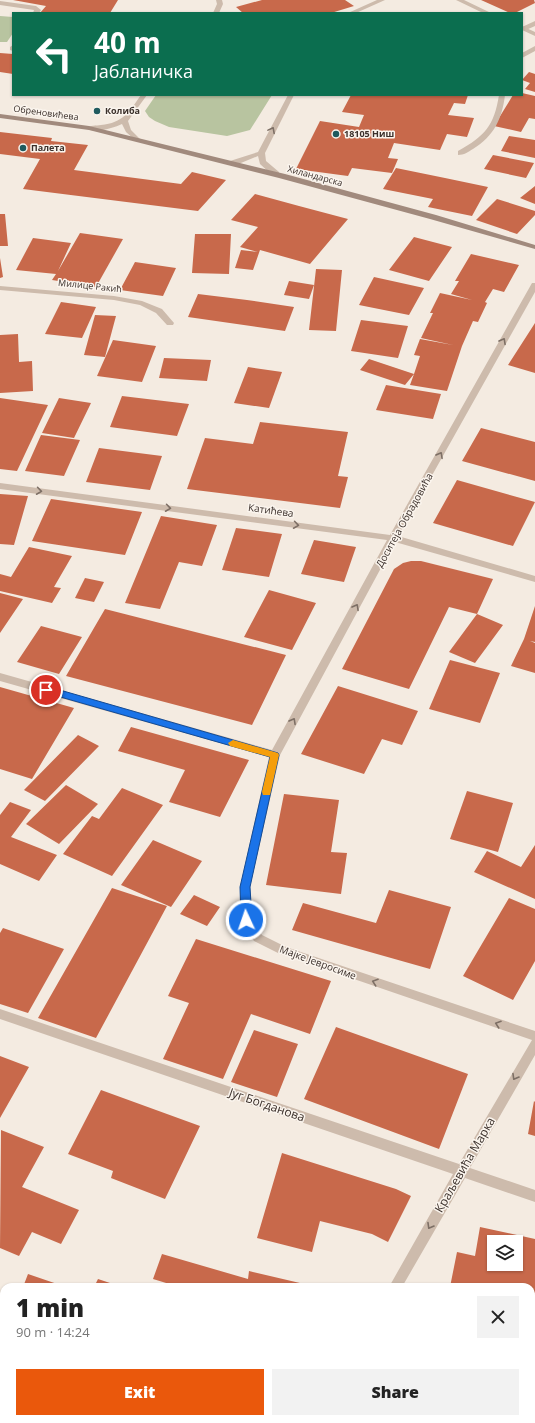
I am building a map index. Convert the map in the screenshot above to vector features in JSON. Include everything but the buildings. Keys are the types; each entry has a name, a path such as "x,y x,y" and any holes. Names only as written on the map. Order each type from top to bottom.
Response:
{"street":[{"path":"216,12 220,4 219,0"},
{"path":"353,12 382,0"},
{"path":"459,0 486,12"},
{"path":"0,3 36,8 38,10 37,12"},
{"path":"360,12 366,7"},
{"path":"523,28 535,23"},
{"path":"523,28 535,34"},
{"path":"523,55 535,48"},
{"path":"89,128 110,127 125,122 143,96"},
{"path":"276,174 263,162 261,153 290,96"},
{"path":"461,153 480,143 491,132 498,115 502,96"},
{"name":"Обреновићева","path":"0,116 89,128"},
{"path":"125,122 128,131 138,140"},
{"name":"Хиландарска","path":"89,128 276,174 426,215 535,247"},
{"path":"233,163 261,153"},
{"name":"Доситеја Обрадовића","path":"275,755 535,285"},
{"name":"Милице Ракић","path":"0,288 114,298 142,303 159,311 170,323"},
{"name":"Катићева","path":"0,486 394,538 535,579"},
{"path":"0,677 275,755"},
{"name":"Мајке Јевросиме","path":"275,755 245,887 246,920 258,938 282,950 535,1036"},
{"name":"Југ Богданова","path":"0,1014 535,1196"},
{"name":"Краљевића Марка","path":"397,1283 535,1044"}],"green space":[{"path":"0,16 12,17 12,34 7,42 0,42"},
{"path":"155,96 271,96 250,130 227,136 169,127 149,117 145,111"}],"slow traffic":[{"path":"233,743 275,755 267,792"}],"place":[{"name":"Колиба","path":"97,111"},
{"name":"18105 Ниш","path":"336,134"},
{"name":"Палета","path":"23,148"}],"route":[{"path":"46,690 275,755 245,887 246,920"}]}
